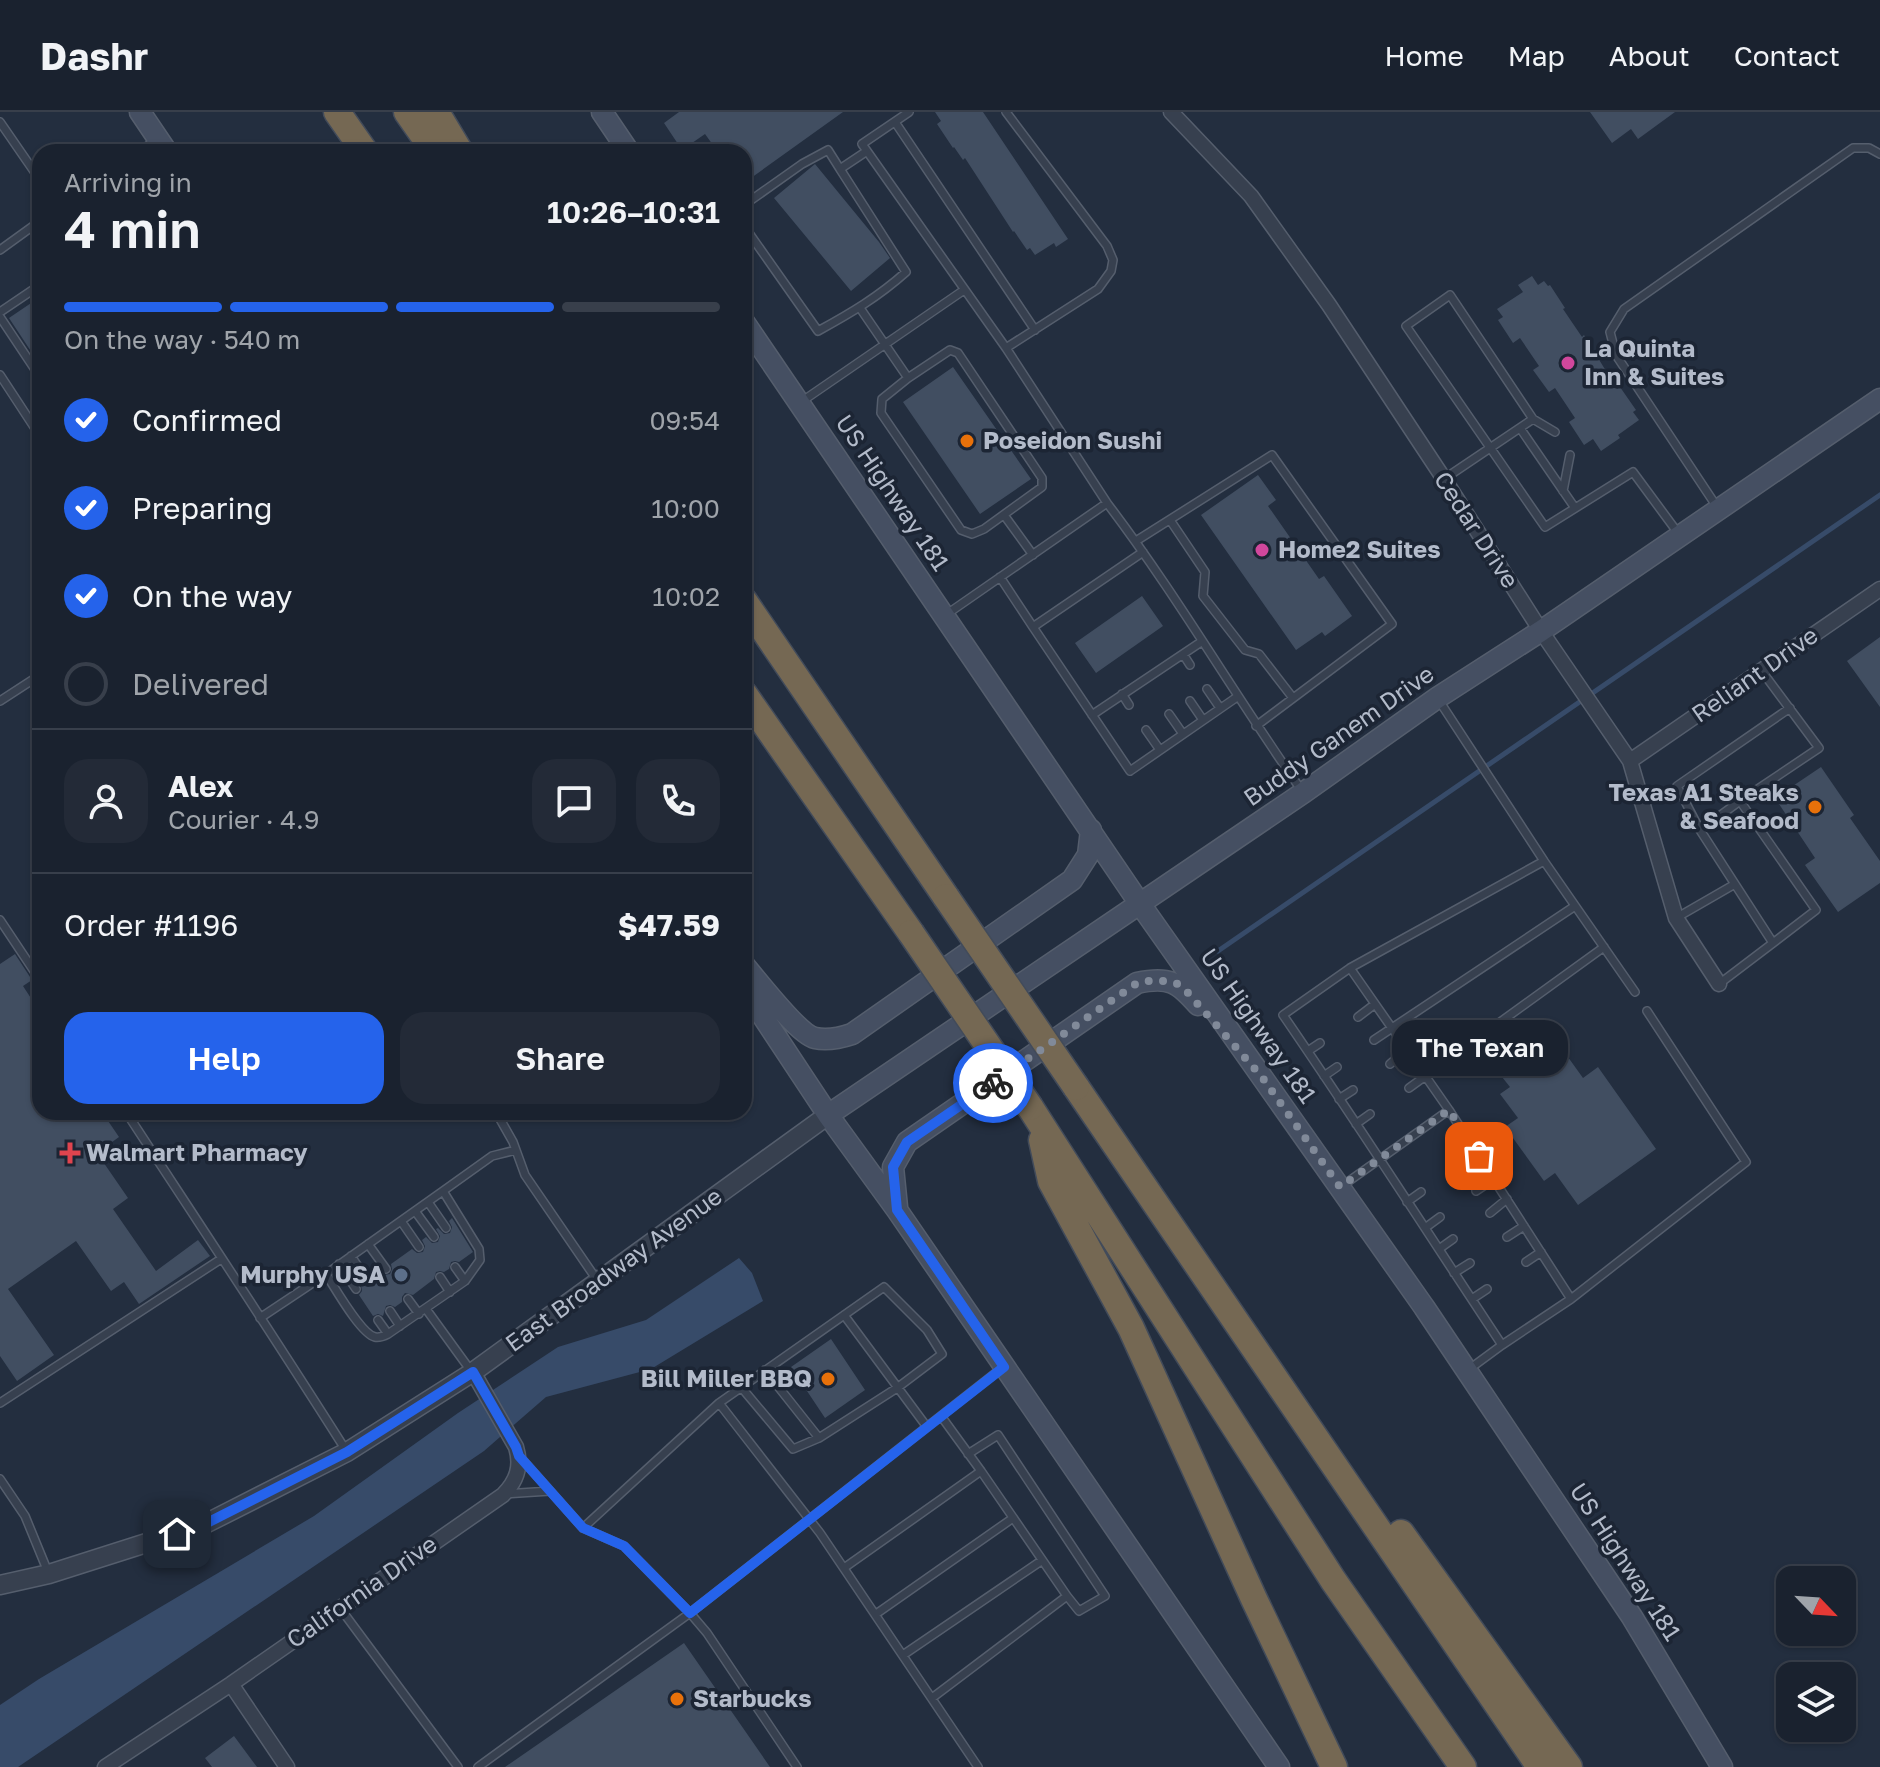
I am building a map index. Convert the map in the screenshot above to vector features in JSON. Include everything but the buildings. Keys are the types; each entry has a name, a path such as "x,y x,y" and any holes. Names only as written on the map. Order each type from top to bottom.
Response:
{"highway":[{"path":"337,112 359,144"},
{"path":"407,112 429,144"},
{"path":"436,112 455,144"},
{"path":"752,613 1540,1767"},
{"path":"752,705 1034,1114 1325,1567 1463,1767"},
{"path":"1034,1114 1051,1181 1131,1328 1334,1767"},
{"path":"1349,1488 1390,1517 1569,1767"}],"main road":[{"path":"140,112 162,144"},
{"path":"602,112 624,144"},
{"name":"US Highway 181","path":"752,334 1140,904 1467,1371 1632,1617 1722,1767"},
{"name":"Buddy Ganem Drive","path":"828,1115 1880,399"},
{"path":"752,974 811,1037 836,1039 852,1034 1072,880 1088,855 1091,830"},
{"path":"897,1210 893,1167 907,1142 1137,983 1165,980 1181,985 1262,1077"},
{"path":"752,1000 828,1115 897,1210 1279,1767"}],"street":[{"name":"Cedar Drive","path":"1171,112 1251,196 1329,305 1541,631 1630,761 1676,918 1719,984"},
{"name":"Reliant Drive","path":"1630,761 1880,589"},
{"name":"East Broadway Avenue","path":"0,1585 49,1574 203,1525 347,1452 473,1372 828,1115"},
{"path":"473,1372 519,1456 517,1476 503,1495"},
{"name":"California Drive","path":"105,1767 231,1684 503,1495"},
{"path":"231,1684 287,1767"}],"lane":[{"path":"909,112 862,144 1006,348 1303,793"},
{"path":"1006,112 1107,246 1113,260 1111,271 1098,289 1006,348"},
{"path":"0,122 32,168"},
{"path":"895,122 1035,330"},
{"path":"1718,509 1616,355 1610,332 1624,309 1853,148 1869,148 1880,154"},
{"path":"752,199 802,164 828,150 906,272 860,308 818,331 752,237"},
{"path":"840,169 867,151"},
{"path":"0,250 32,227"},
{"path":"799,404 964,290"},
{"path":"32,291 0,314 32,364"},
{"path":"1555,432 1533,419 1450,295 1406,326 1545,527 1633,472 1679,535"},
{"path":"860,308 908,378"},
{"path":"950,350 958,353 1042,478 1042,487 984,529 972,534 961,530 881,413 882,399 908,378 950,350"},
{"path":"0,375 32,423"},
{"path":"1444,479 1533,419"},
{"path":"1520,428 1575,508"},
{"path":"1136,541 1272,455 1392,624 1256,726"},
{"path":"1563,491 1570,455"},
{"path":"945,616 1107,503"},
{"path":"1004,515 1033,555"},
{"path":"1170,520 1205,572 1203,596 1245,650 1259,654 1293,698"},
{"path":"1033,627 1143,552"},
{"path":"1000,577 1130,771 1237,697"},
{"path":"1092,715 1201,642"},
{"path":"1183,654 1190,665"},
{"path":"1165,665 1172,675"},
{"path":"1700,830 1819,748 1761,670"},
{"path":"1145,679 1152,688"},
{"path":"0,701 32,680"},
{"path":"1207,689 1220,708"},
{"path":"1122,694 1129,705"},
{"path":"1437,698 1635,992"},
{"path":"1190,701 1203,720"},
{"path":"1773,943 1700,830 1677,786 1790,708"},
{"path":"1169,714 1183,734"},
{"path":"1146,730 1160,750"},
{"path":"1719,984 1816,910 1740,801"},
{"path":"1502,1345 1283,1015 1350,968 1544,861"},
{"path":"1676,918 1735,884"},
{"path":"1374,1040 1575,906"},
{"path":"0,920 32,968"},
{"path":"1409,1088 1604,947"},
{"path":"1350,968 1449,1110 1571,1299"},
{"path":"1358,1017 1375,1004"},
{"path":"1467,1371 1571,1299 1746,1162 1647,1011"},
{"path":"1308,1051 1320,1043"},
{"path":"1390,1064 1406,1050"},
{"path":"1324,1076 1337,1067"},
{"path":"1339,1099 1353,1090"},
{"path":"1340,1187 1449,1110"},
{"path":"1356,1124 1370,1114"},
{"path":"131,1120 347,1452"},
{"path":"500,1120 525,1175 598,1281"},
{"path":"260,1318 492,1156 516,1150"},
{"path":"1461,1167 1479,1156"},
{"path":"1476,1191 1494,1179"},
{"path":"326,1274 364,1331 374,1337 384,1337 450,1292 465,1281 480,1260 479,1249 443,1191"},
{"path":"1407,1202 1421,1192"},
{"path":"1490,1213 1507,1199"},
{"path":"428,1202 446,1228"},
{"path":"415,1211 434,1237"},
{"path":"1425,1228 1440,1217"},
{"path":"401,1221 419,1247"},
{"path":"1507,1237 1524,1226"},
{"path":"1439,1249 1453,1239"},
{"path":"368,1244 386,1269"},
{"path":"1526,1262 1541,1252"},
{"path":"351,1256 368,1281"},
{"path":"0,1403 221,1259"},
{"path":"467,1259 474,1269"},
{"path":"1454,1273 1470,1263"},
{"path":"339,1264 356,1289"},
{"path":"455,1267 465,1281"},
{"path":"440,1277 450,1292"},
{"path":"583,1528 719,1403 741,1387 765,1370 884,1287 927,1330 942,1354 897,1388 819,1438 793,1449 741,1387"},
{"path":"1472,1299 1487,1289"},
{"path":"408,1299 423,1311 473,1372"},
{"path":"390,1311 400,1326"},
{"path":"844,1315 927,1427"},
{"path":"378,1320 388,1334"},
{"path":"478,1767 690,1613 1004,1367"},
{"path":"765,1370 819,1438"},
{"path":"719,1403 844,1568 978,1767"},
{"path":"941,1416 1079,1611 1105,1596 998,1435 968,1454"},
{"path":"519,1456 583,1528 624,1546 690,1613 707,1633 797,1767"},
{"path":"844,1568 981,1471"},
{"path":"0,1479 25,1516 49,1574"},
{"path":"503,1495 550,1491"},
{"path":"876,1614 1013,1518"},
{"path":"903,1655 1041,1561"},
{"path":"932,1698 1067,1596"},
{"path":"340,1608 458,1767"}],"water":[{"path":"739,1258 752,1273 763,1301 651,1369 546,1397 484,1451 18,1767 0,1767 0,1705 314,1516 458,1413 558,1347 646,1320"}],"waterway":[{"path":"1218,951 1880,495"}],"way so far":[{"path":"993,1083 1137,983 1165,980 1181,985 1262,1077 1340,1187 1449,1110 1479,1156"}],"place":[{"name":"La Quinta Inn & Suites","path":"1568,363"},
{"name":"Poseidon Sushi","path":"967,441"},
{"name":"Home2 Suites","path":"1262,550"},
{"name":"Texas A1 Steaks & Seafood","path":"1815,807"},
{"name":"Walmart Pharmacy","path":"70,1153"},
{"name":"The Texan","path":"1479,1156"},
{"name":"Murphy USA","path":"401,1275"},
{"name":"Bill Miller BBQ","path":"828,1379"},
{"name":"Starbucks","path":"677,1699"}],"route":[{"path":"177,1534 203,1525 347,1452 473,1372 519,1456 583,1528 624,1546 690,1613 1004,1367 897,1210 893,1167 907,1142 993,1083"}]}
